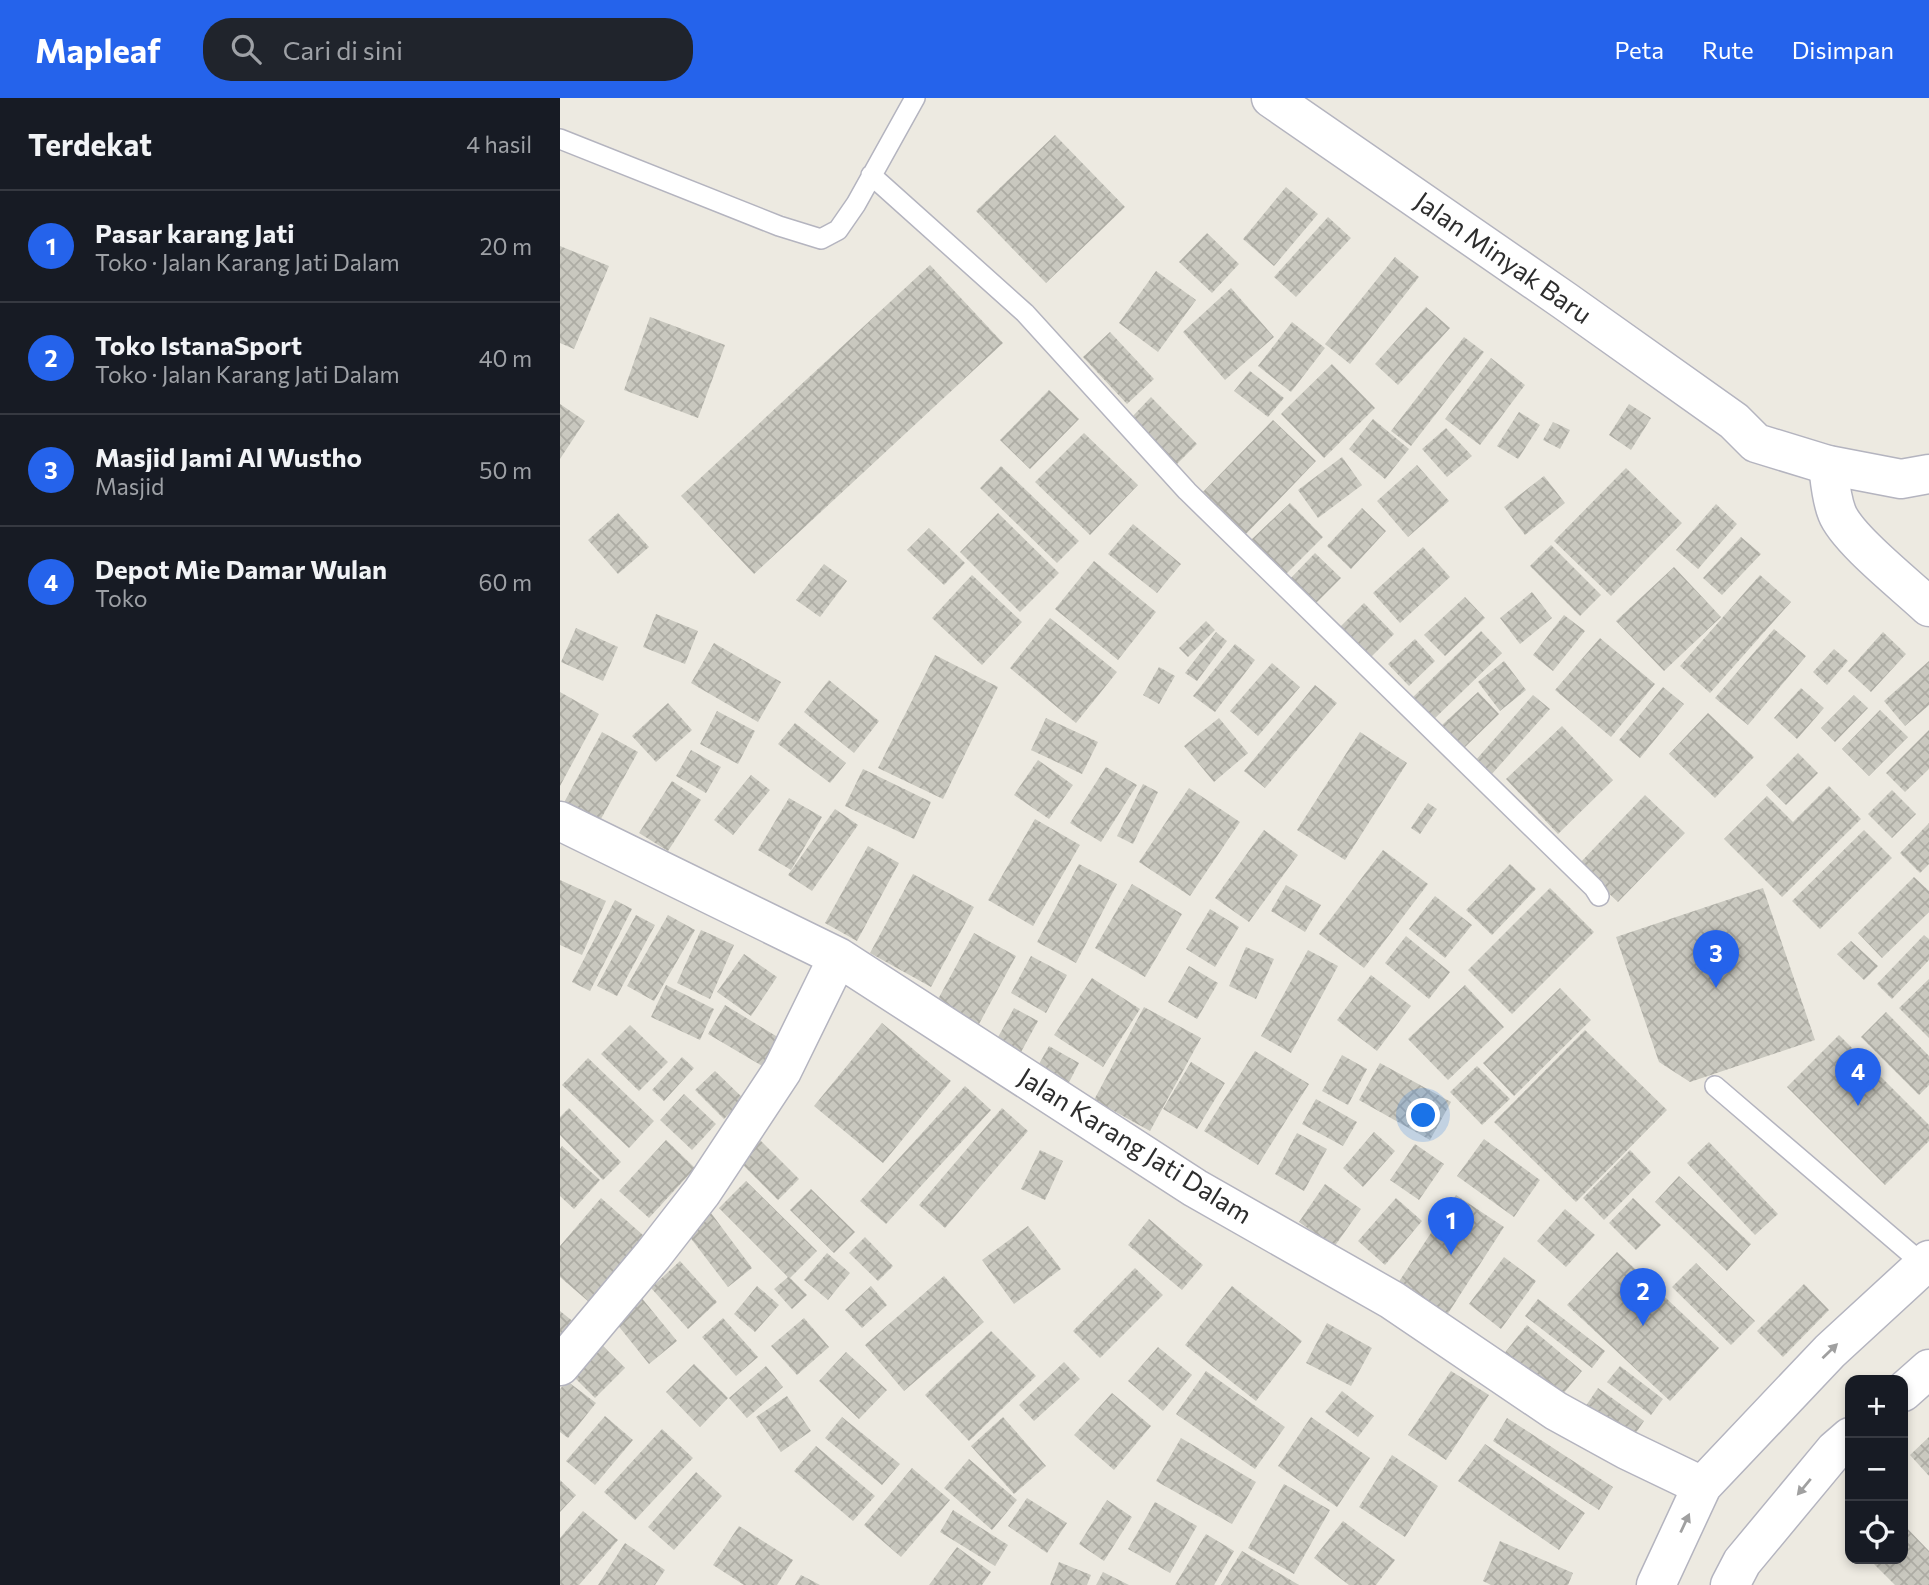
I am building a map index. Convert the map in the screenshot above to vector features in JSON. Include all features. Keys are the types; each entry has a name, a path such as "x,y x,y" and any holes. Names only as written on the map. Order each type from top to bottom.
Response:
{"street":[{"name":"Jalan Minyak Baru","path":"1271,98 1734,421 1756,443 1828,465 1901,479 1929,474"},
{"name":"Jalan Minyak Baru","path":"1734,421 1896,461 1929,474"},
{"path":"1828,465 1830,490 1838,516 1858,541 1929,607"},
{"name":"Jalan Karang Jati Dalam","path":"560,821 838,957 1195,1188 1392,1300 1556,1411 1627,1450 1702,1486"},
{"path":"560,1366 702,1192 782,1071 838,957"},
{"path":"1656,1585 1702,1486 1830,1350 1926,1263"},
{"path":"1908,1388 1929,1369"},
{"path":"1730,1585 1742,1562 1835,1450 1849,1438"}],"lane":[{"path":"560,139 779,226 821,239 838,230 856,204 915,98"},
{"path":"871,174 1025,313 1187,491 1584,878 1599,896"},
{"path":"1715,1086 1926,1263"}],"building":[{"path":"1055,135 1125,207 1046,283 976,211"},
{"path":"1286,187 1318,214 1274,266 1243,239"},
{"path":"1328,217 1351,238 1296,297 1274,277"},
{"path":"1207,233 1239,264 1212,293 1179,262"},
{"path":"560,246 609,266 574,349 560,343"},
{"path":"1395,257 1419,277 1350,364 1325,344"},
{"path":"930,265 1003,343 754,574 681,496"},
{"path":"1156,271 1196,300 1158,352 1119,323"},
{"path":"1231,288 1274,337 1225,380 1183,332"},
{"path":"1426,307 1450,328 1398,385 1375,364"},
{"path":"650,317 725,345 698,418 624,390"},
{"path":"1292,322 1325,348 1291,392 1258,366"},
{"path":"1110,332 1154,379 1127,404 1083,357"},
{"path":"1464,337 1484,352 1411,446 1391,431"},
{"path":"1491,358 1525,385 1480,445 1445,419"},
{"path":"1332,364 1375,408 1324,458 1281,414"},
{"path":"1250,371 1284,398 1268,417 1234,391"},
{"path":"1049,390 1079,419 1030,469 1000,440"},
{"path":"1151,397 1197,444 1177,464 1131,418"},
{"path":"560,404 585,421 560,459"},
{"path":"1629,404 1651,418 1631,450 1609,435"},
{"path":"1519,412 1540,425 1518,459 1497,446"},
{"path":"1373,419 1409,449 1385,479 1349,449"},
{"path":"1273,420 1316,461 1243,537 1200,495"},
{"path":"1553,422 1570,430 1560,449 1543,440"},
{"path":"1446,428 1472,456 1447,477 1422,449"},
{"path":"1084,433 1138,485 1090,535 1035,482"},
{"path":"1342,457 1362,485 1318,518 1298,490"},
{"path":"1417,465 1449,501 1408,537 1377,501"},
{"path":"1001,466 1079,541 1057,563 980,488"},
{"path":"1626,468 1682,523 1611,596 1554,541"},
{"path":"1544,476 1565,503 1525,535 1504,507"},
{"path":"1290,503 1323,537 1285,575 1251,540"},
{"path":"1716,504 1737,524 1698,569 1676,550"},
{"path":"1362,508 1386,531 1351,569 1327,546"},
{"path":"618,513 649,547 618,574 588,540"},
{"path":"998,513 1059,573 1020,612 960,552"},
{"path":"1133,524 1181,564 1157,593 1108,554"},
{"path":"929,528 965,563 944,585 907,550"},
{"path":"1741,537 1761,554 1722,595 1703,578"},
{"path":"1551,545 1601,595 1580,616 1530,566"},
{"path":"1423,547 1450,577 1400,623 1373,593"},
{"path":"1315,553 1341,578 1311,608 1286,583"},
{"path":"1094,561 1156,612 1118,660 1055,609"},
{"path":"824,564 847,581 820,617 796,600"},
{"path":"1674,567 1721,617 1664,671 1616,621"},
{"path":"972,575 1022,622 982,665 932,618"},
{"path":"1760,575 1791,602 1710,693 1680,666"},
{"path":"1532,592 1552,618 1520,644 1500,618"},
{"path":"1465,597 1485,618 1445,656 1424,635"},
{"path":"1364,603 1394,634 1369,659 1339,628"},
{"path":"656,614 698,631 685,664 643,647"},
{"path":"1564,615 1585,631 1553,671 1533,655"},
{"path":"1050,618 1117,672 1076,723 1010,668"},
{"path":"1206,621 1215,630 1188,657 1179,648"},
{"path":"576,628 618,647 603,681 561,662"},
{"path":"1774,629 1806,656 1748,725 1715,698"},
{"path":"1481,631 1502,653 1431,722 1410,700"},
{"path":"1216,632 1227,641 1197,681 1185,673"},
{"path":"1883,632 1906,654 1871,692 1848,671"},
{"path":"1600,638 1655,684 1611,737 1555,690"},
{"path":"1415,639 1435,661 1409,686 1388,664"},
{"path":"714,643 781,682 758,722 691,683"},
{"path":"1235,644 1255,660 1215,712 1193,696"},
{"path":"1834,649 1848,661 1827,685 1813,672"},
{"path":"935,655 998,687 943,799 878,768"},
{"path":"1504,661 1526,690 1500,711 1478,682"},
{"path":"1929,661 1929,705 1905,726 1884,701"},
{"path":"1272,663 1300,687 1258,736 1230,711"},
{"path":"1159,667 1175,676 1159,704 1143,695"},
{"path":"829,680 879,721 854,753 804,712"},
{"path":"1315,685 1337,703 1265,788 1244,771"},
{"path":"1663,687 1684,704 1640,758 1619,740"},
{"path":"1801,688 1824,708 1797,739 1774,718"},
{"path":"560,692 599,714 560,786"},
{"path":"1478,692 1499,714 1464,748 1442,725"},
{"path":"1533,695 1550,709 1491,775 1475,761"},
{"path":"1854,695 1868,708 1835,742 1821,728"},
{"path":"668,703 692,730 656,762 632,736"},
{"path":"1880,710 1908,737 1869,776 1842,749"},
{"path":"717,711 755,731 738,764 700,744"},
{"path":"1708,713 1754,757 1715,798 1669,754"},
{"path":"1046,718 1098,742 1082,774 1031,750"},
{"path":"1219,718 1248,753 1214,782 1184,746"},
{"path":"795,723 846,763 830,783 778,744"},
{"path":"1562,726 1613,780 1558,834 1506,779"},
{"path":"1929,730 1929,769 1905,792 1886,773"},
{"path":"602,732 638,752 592,835 560,810"},
{"path":"1360,732 1407,763 1345,860 1297,830"},
{"path":"691,750 721,767 706,793 676,776"},
{"path":"1798,753 1818,773 1786,805 1766,785"},
{"path":"1038,760 1073,785 1049,819 1014,795"},
{"path":"1106,767 1137,785 1101,842 1070,823"},
{"path":"863,769 931,802 914,839 845,806"},
{"path":"751,775 770,790 733,835 714,820"},
{"path":"672,781 701,800 668,851 639,833"},
{"path":"1143,784 1158,792 1133,844 1117,836"},
{"path":"1829,786 1861,819 1782,897 1724,839 1767,796 1793,822"},
{"path":"1189,788 1240,822 1190,896 1139,862"},
{"path":"1892,790 1916,814 1892,838 1868,814"},
{"path":"1645,795 1685,833 1618,902 1578,865"},
{"path":"789,798 822,817 791,870 758,850"},
{"path":"1428,803 1437,809 1420,834 1411,828"},
{"path":"835,809 858,825 812,891 788,875"},
{"path":"1035,819 1080,845 1033,926 988,900"},
{"path":"1929,823 1929,864 1920,873 1900,853"},
{"path":"1264,830 1298,855 1249,922 1215,898"},
{"path":"1864,830 1892,858 1820,929 1792,901"},
{"path":"868,846 899,863 857,941 825,923"},
{"path":"1383,850 1428,884 1364,968 1319,934"},
{"path":"1079,864 1117,884 1076,963 1037,942"},
{"path":"1510,864 1536,889 1492,935 1466,910"},
{"path":"913,874 974,907 931,987 870,953"},
{"path":"1914,877 1929,891 1929,912 1882,958 1858,933"},
{"path":"560,880 606,901 582,955 560,945"},
{"path":"1132,884 1182,914 1145,977 1095,948"},
{"path":"1286,885 1321,905 1305,932 1271,911"},
{"path":"1550,888 1594,932 1512,1014 1468,970"},
{"path":"1763,888 1815,1040 1690,1082 1659,1062 1616,937"},
{"path":"1435,896 1472,925 1445,958 1409,929"},
{"path":"615,900 632,909 590,991 572,982"},
{"path":"1210,909 1239,927 1215,967 1186,949"},
{"path":"636,915 655,925 617,996 597,986"},
{"path":"668,915 695,930 654,1001 627,986"},
{"path":"701,930 734,945 710,999 677,983"},
{"path":"974,933 1016,956 979,1024 937,1001"},
{"path":"1924,935 1929,939 1929,960 1892,999 1877,984"},
{"path":"1406,936 1450,972 1429,999 1385,963"},
{"path":"1851,941 1878,966 1864,980 1837,954"},
{"path":"1246,947 1274,959 1256,999 1229,986"},
{"path":"1308,950 1338,966 1291,1053 1261,1036"},
{"path":"744,954 777,977 751,1016 717,992"},
{"path":"1031,956 1067,975 1046,1013 1011,993"},
{"path":"1189,966 1218,983 1197,1019 1168,1002"},
{"path":"1371,975 1411,1006 1377,1051 1337,1020"},
{"path":"1092,978 1140,1009 1103,1067 1054,1035"},
{"path":"1929,979 1929,1038 1899,1008"},
{"path":"666,985 714,1009 700,1040 651,1017"},
{"path":"1465,985 1504,1027 1448,1080 1408,1039"},
{"path":"1560,988 1591,1020 1514,1096 1483,1063"},
{"path":"725,1005 781,1039 764,1067 708,1034"},
{"path":"1144,1007 1201,1038 1150,1131 1094,1100"},
{"path":"1014,1008 1038,1021 1021,1052 997,1039"},
{"path":"1886,1012 1929,1056 1929,1085 1919,1095 1861,1037"},
{"path":"882,1023 951,1081 883,1163 814,1106"},
{"path":"630,1025 668,1062 639,1091 601,1054"},
{"path":"1585,1030 1667,1110 1576,1202 1494,1122"},
{"path":"1839,1035 1929,1125 1929,1141 1885,1185 1787,1087"},
{"path":"1049,1046 1079,1063 1065,1090 1034,1073"},
{"path":"1255,1051 1309,1084 1258,1165 1204,1131"},
{"path":"1342,1055 1367,1069 1348,1105 1322,1091"},
{"path":"682,1057 694,1068 664,1101 652,1090"},
{"path":"588,1058 654,1121 629,1148 562,1085"},
{"path":"1191,1062 1225,1083 1197,1129 1163,1109"},
{"path":"1380,1063 1451,1102 1430,1140 1359,1100"},
{"path":"1477,1066 1510,1099 1482,1125 1450,1092"},
{"path":"715,1071 744,1099 724,1119 695,1090"},
{"path":"965,1086 991,1110 886,1224 860,1201"},
{"path":"684,1094 716,1124 692,1150 660,1120"},
{"path":"1316,1099 1357,1122 1343,1146 1302,1124"},
{"path":"569,1108 621,1162 603,1180 560,1135 560,1117"},
{"path":"1002,1108 1028,1131 945,1228 919,1205"},
{"path":"1374,1132 1395,1151 1363,1187 1343,1168"},
{"path":"1297,1133 1327,1149 1304,1191 1275,1174"},
{"path":"1484,1139 1540,1180 1514,1217 1457,1176"},
{"path":"666,1140 695,1168 649,1218 619,1191"},
{"path":"760,1140 799,1179 778,1200 739,1161"},
{"path":"1709,1142 1778,1214 1755,1235 1687,1163"},
{"path":"1415,1144 1444,1164 1419,1200 1390,1180"},
{"path":"562,1146 600,1180 574,1209 560,1196"},
{"path":"1040,1150 1063,1161 1045,1200 1021,1189"},
{"path":"1630,1150 1651,1172 1604,1220 1583,1198"},
{"path":"1679,1176 1751,1244 1727,1271 1655,1202"},
{"path":"746,1181 817,1251 790,1278 807,1295 792,1309 774,1289 788,1277 719,1208"},
{"path":"1325,1184 1361,1209 1334,1247 1299,1222"},
{"path":"811,1189 855,1232 834,1253 790,1210"},
{"path":"1456,1195 1504,1227 1447,1315 1398,1283"},
{"path":"601,1198 652,1243 596,1308 560,1277 560,1246"},
{"path":"1396,1198 1422,1221 1385,1265 1358,1241"},
{"path":"1633,1198 1661,1225 1636,1250 1609,1223"},
{"path":"1565,1209 1595,1235 1566,1267 1537,1241"},
{"path":"711,1213 752,1268 728,1287 686,1232"},
{"path":"1149,1219 1203,1265 1182,1290 1128,1245"},
{"path":"1028,1226 1061,1269 1014,1304 982,1260"},
{"path":"865,1237 893,1266 878,1281 849,1253"},
{"path":"1617,1252 1719,1348 1670,1401 1567,1305"},
{"path":"827,1253 850,1273 828,1300 804,1280"},
{"path":"1504,1257 1536,1281 1501,1329 1469,1304"},
{"path":"680,1261 717,1302 688,1329 651,1288"},
{"path":"1696,1263 1755,1321 1731,1345 1672,1287"},
{"path":"1135,1268 1163,1295 1100,1358 1073,1331"},
{"path":"944,1276 984,1322 904,1391 865,1345"},
{"path":"1804,1284 1829,1310 1783,1357 1757,1331"},
{"path":"757,1286 779,1305 755,1332 734,1314"},
{"path":"871,1286 887,1305 862,1328 845,1310"},
{"path":"1232,1286 1302,1341 1256,1401 1185,1345"},
{"path":"640,1296 677,1341 649,1364 612,1318"},
{"path":"1538,1299 1605,1351 1592,1368 1525,1316"},
{"path":"560,1311 580,1327 560,1351"},
{"path":"723,1318 758,1357 736,1376 702,1337"},
{"path":"804,1318 829,1347 797,1375 771,1346"},
{"path":"1327,1323 1372,1348 1351,1386 1306,1363"},
{"path":"1527,1325 1582,1371 1558,1400 1503,1355"},
{"path":"991,1331 1036,1376 969,1441 925,1395"},
{"path":"602,1345 625,1368 595,1398 573,1376"},
{"path":"1158,1347 1192,1375 1163,1411 1128,1381"},
{"path":"846,1352 887,1390 859,1419 819,1381"},
{"path":"1064,1362 1080,1379 1034,1421 1019,1405"},
{"path":"694,1364 728,1398 700,1427 666,1392"},
{"path":"766,1366 783,1387 747,1418 729,1398"},
{"path":"1620,1366 1663,1399 1651,1415 1607,1382"},
{"path":"1206,1371 1285,1427 1255,1469 1176,1414"},
{"path":"1451,1371 1489,1395 1446,1460 1408,1435"},
{"path":"567,1381 596,1403 568,1438 560,1432 560,1389"},
{"path":"1598,1388 1644,1421 1627,1446 1581,1413"},
{"path":"1342,1391 1374,1416 1358,1437 1325,1412"},
{"path":"1112,1393 1151,1426 1114,1470 1074,1435"},
{"path":"787,1396 811,1431 781,1452 756,1417"},
{"path":"605,1416 633,1440 595,1485 566,1461"},
{"path":"842,1417 900,1464 882,1485 825,1438"},
{"path":"1003,1417 1046,1466 1014,1494 971,1446"},
{"path":"1311,1417 1370,1458 1337,1507 1278,1466"},
{"path":"1507,1418 1613,1487 1599,1510 1493,1441"},
{"path":"662,1429 693,1458 635,1520 604,1492"},
{"path":"1929,1437 1929,1476 1910,1455"},
{"path":"1181,1438 1256,1482 1232,1524 1156,1481"},
{"path":"1485,1444 1585,1513 1559,1550 1458,1481"},
{"path":"816,1446 875,1496 853,1521 794,1471"},
{"path":"1392,1455 1438,1486 1405,1537 1359,1507"},
{"path":"969,1459 1017,1500 992,1530 944,1488"},
{"path":"912,1468 950,1500 901,1557 864,1525"},
{"path":"696,1472 722,1496 674,1550 648,1527"},
{"path":"560,1480 576,1495 560,1512"},
{"path":"1284,1484 1330,1510 1294,1574 1248,1548"},
{"path":"1027,1498 1067,1523 1047,1553 1008,1526"},
{"path":"1107,1500 1132,1517 1104,1561 1079,1544"},
{"path":"1155,1502 1197,1526 1170,1573 1128,1549"},
{"path":"953,1510 1008,1545 995,1566 940,1532"},
{"path":"583,1511 618,1540 579,1585 560,1585 560,1538"},
{"path":"1343,1521 1395,1560 1376,1585 1349,1585 1314,1558"},
{"path":"739,1526 793,1560 777,1585 744,1585 713,1565"},
{"path":"1908,1529 1929,1551 1929,1585 1895,1585 1874,1564 1908,1564"},
{"path":"1206,1534 1234,1551 1214,1585 1175,1585"},
{"path":"1500,1541 1573,1573 1568,1585 1491,1585 1483,1581"},
{"path":"625,1543 665,1570 655,1585 598,1585"},
{"path":"957,1547 991,1572 982,1585 929,1585"},
{"path":"1242,1551 1299,1585 1221,1585"},
{"path":"1059,1562 1091,1575 1087,1585 1050,1585"},
{"path":"1103,1572 1129,1585 1096,1585"},
{"path":"801,1575 820,1585 795,1585"}],"place":[{"name":"Masjid Jami Al Wustho","path":"1716,988"},
{"name":"Depot Mie Damar Wulan","path":"1858,1106"},
{"name":"Pasar karang Jati","path":"1451,1255"},
{"name":"Toko IstanaSport","path":"1643,1326"}]}
